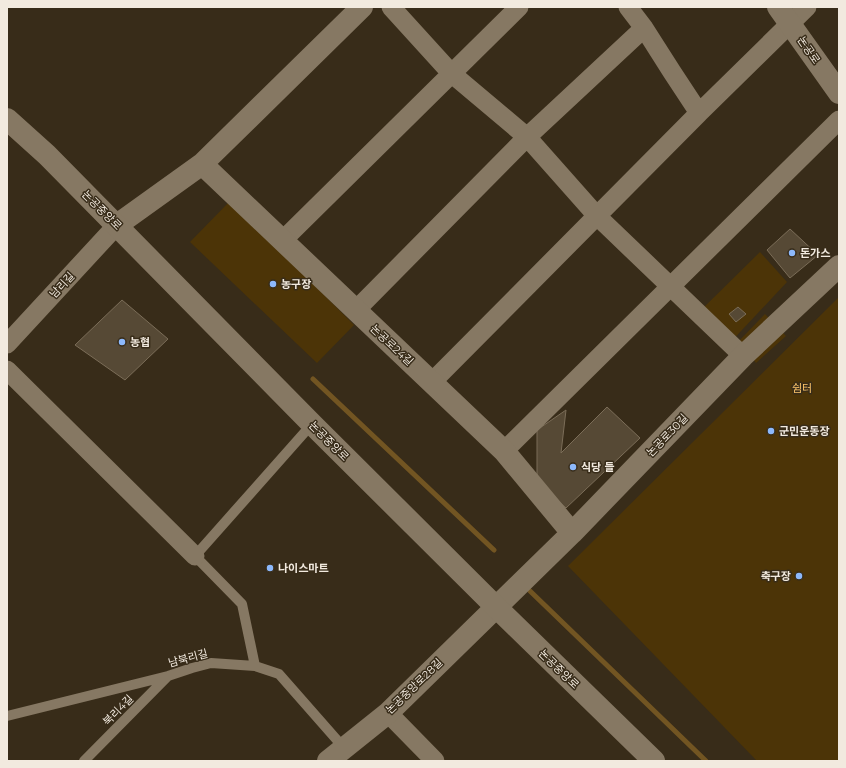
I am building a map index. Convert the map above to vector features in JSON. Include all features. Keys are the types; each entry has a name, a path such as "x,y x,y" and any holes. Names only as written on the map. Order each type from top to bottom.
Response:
{"street":[{"path":"117,225 202,164 362,7"},
{"path":"391,7 451,73 527,137 597,216 743,356"},
{"path":"282,242 519,7"},
{"path":"628,7 644,28 699,113"},
{"path":"432,382 699,113 784,15 807,7"},
{"name":"논공로","path":"784,15 839,94"},
{"path":"355,311 527,137 644,28"},
{"name":"논공중앙로","path":"7,119 47,155 312,424 496,607 654,761"},
{"path":"504,451 839,120"},
{"name":"논공로24길","path":"202,164 282,242 504,451 572,533"},
{"name":"남리길","path":"7,344 117,225"},
{"name":"논공로30길","path":"496,607 572,533 743,356 839,266"},
{"path":"7,370 195,556"},
{"name":"논공중앙로28길","path":"336,755 388,712 496,607"},
{"path":"388,712 435,761"}],"lane":[{"path":"255,666 242,604 195,556 312,424"},
{"name":"남북리길","path":"7,716 168,676 211,663 255,666 279,674 336,755"},
{"name":"북리4길","path":"84,761 168,676"}],"green space":[{"name":"농구장","path":"230,201 354,325 317,363 190,242"},
{"path":"760,252 787,282 727,346 696,315"},
{"name":"군민운동장","path":"839,297 839,761 757,761 568,566"},
{"path":"765,314 786,336 756,363 739,341"}],"building":[{"name":"돈가스","path":"790,229 818,255 790,278 767,250"},
{"name":"농협","path":"122,300 168,339 125,380 75,345"},
{"path":"738,307 746,314 736,322 729,314"},
{"name":"식당 들","path":"607,407 640,438 566,508 537,481 537,430 566,410 561,453"}],"waterway":[{"path":"313,379 494,550"},
{"path":"530,591 706,761"}],"place":[{"name":"돈가스","path":"792,253"},
{"name":"농구장","path":"273,284"},
{"name":"농협","path":"122,342"},
{"name":"군민운동장","path":"771,431"},
{"name":"식당 들","path":"573,467"},
{"name":"나이스마트","path":"270,568"},
{"name":"축구장","path":"799,576"}],"park label":[{"name":"쉼터","path":"802,388"}]}
